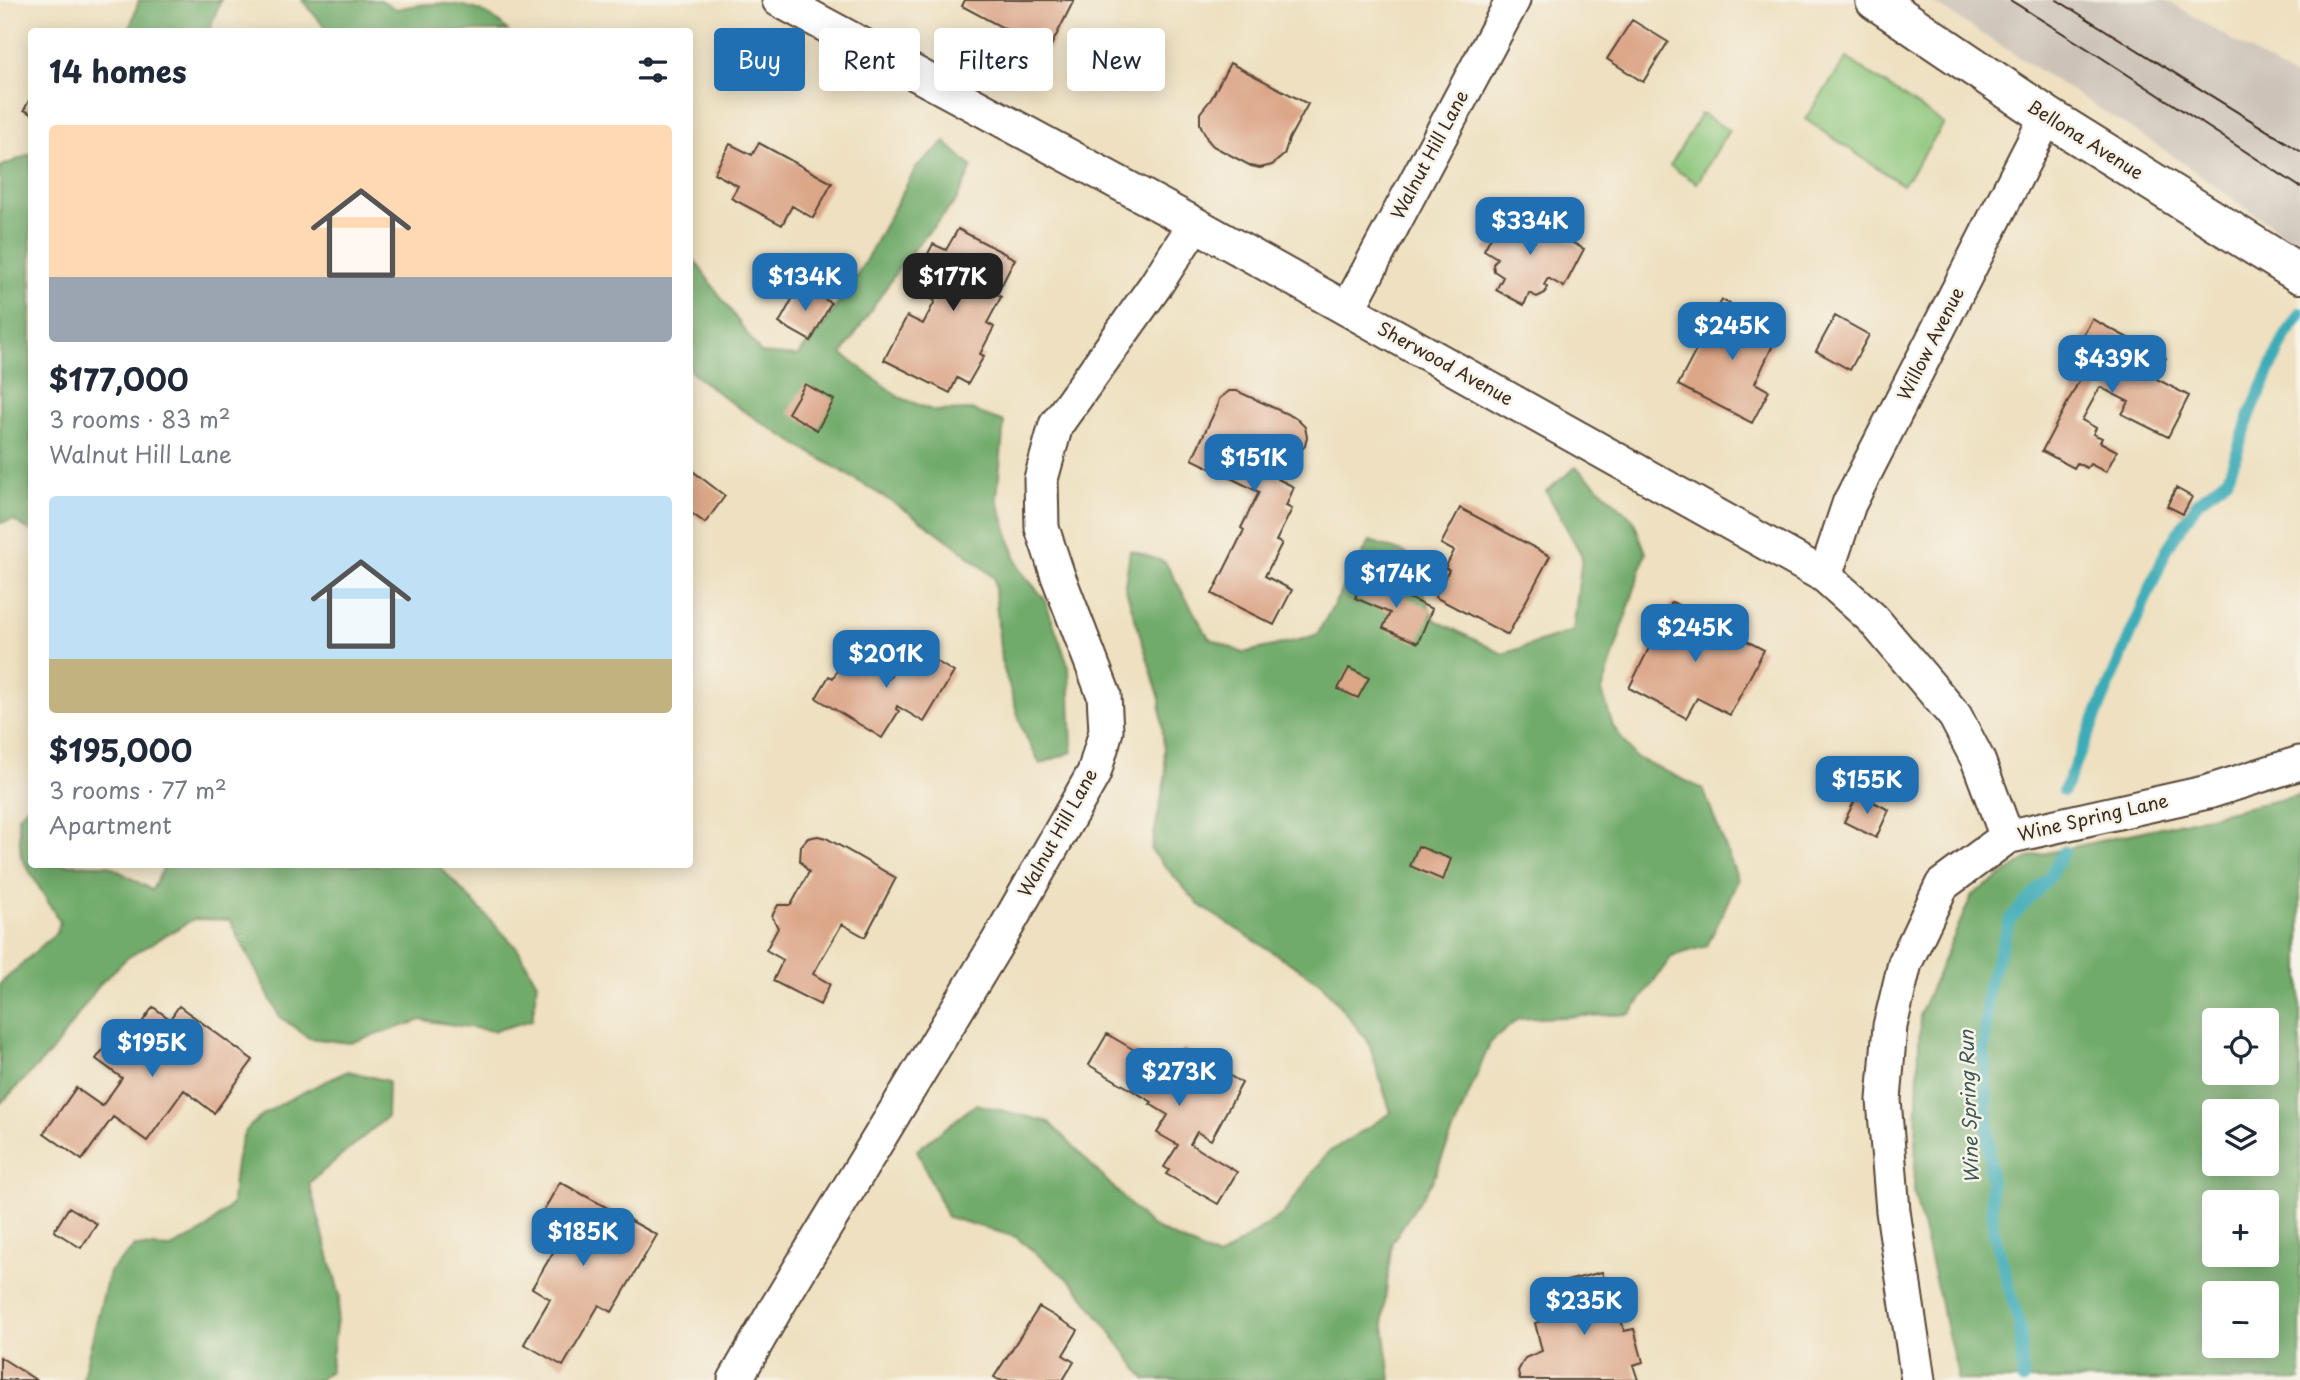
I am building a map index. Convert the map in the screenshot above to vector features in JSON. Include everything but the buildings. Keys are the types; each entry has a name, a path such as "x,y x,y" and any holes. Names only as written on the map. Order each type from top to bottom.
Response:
{"street":[{"name":"Sherwood Avenue","path":"779,0 1348,309 1825,576 1873,619 1955,716 1978,760 2007,837"},
{"name":"Walnut Hill Lane","path":"1348,309 1513,0"},
{"name":"Bellona Avenue","path":"1875,0 2047,116 2300,274"},
{"name":"Willow Avenue","path":"1825,576 1849,504 2047,116"},
{"name":"Walnut Hill Lane","path":"735,1380 999,940 1094,773 1106,731 1104,695 1042,528 1041,479 1056,425 1195,225"},
{"name":"Wine Spring Lane","path":"1918,1380 1892,1210 1884,1100 1890,1026 1905,963 1942,885 2007,837 2208,792 2300,763"}],"shaded area":[{"path":"1929,0 2166,0 2300,81 2300,246 2163,149"}],"green space":[{"path":"139,0 221,0 212,28 130,28"},
{"path":"302,0 381,0 396,9 428,4 458,5 485,13 505,28 325,28"},
{"path":"1847,58 1944,124 1903,185 1805,119"},
{"path":"1701,114 1729,130 1697,183 1670,166"},
{"path":"945,142 972,167 956,201 905,259 842,354 899,397 934,411 971,410 1004,422 997,498 1019,569 1044,598 1069,667 1072,752 1040,764 1023,731 1001,660 994,578 907,511 742,410 693,373 693,258 761,353 797,356 822,328 862,267 917,166"},
{"path":"28,155 28,529 13,520 0,523 0,167"},
{"path":"1576,467 1633,519 1646,553 1602,691 1613,726 1635,757 1703,789 1738,880 1707,946 1672,956 1630,1014 1518,1019 1490,1043 1432,1182 1392,1242 1383,1318 1391,1380 1146,1380 1075,1285 1016,1237 947,1217 917,1150 976,1104 1049,1122 1151,1226 1218,1258 1283,1214 1327,1153 1391,1113 1368,1041 1321,983 1199,905 1151,850 1166,775 1160,699 1125,586 1130,550 1165,562 1209,638 1243,653 1316,636 1370,541 1406,553 1435,620 1503,654 1573,631 1582,556 1546,491"},
{"path":"2300,795 2300,1380 1957,1380 1914,1192 1920,1014 1972,895 2030,857"},
{"path":"28,806 28,868 113,868 152,890 163,868 441,868 518,949 537,983 532,1020 494,1031 422,1020 350,1043 309,1038 279,1016 230,920 194,919 127,958 100,984 53,1050 0,1104 0,984 57,932 60,922 21,857 18,816"},
{"path":"348,1071 388,1081 387,1117 309,1183 340,1296 330,1371 318,1380 82,1380 109,1272 135,1246 171,1248 204,1231 232,1204 237,1156 246,1131 254,1122 279,1105"}],"waterway":[{"name":"Wine Spring Run","path":"2064,791 2167,549 2198,502 2228,478 2251,412 2284,339 2300,313"},
{"name":"Wine Spring Run","path":"2023,1380 2020,1327 1993,1228 1984,1051 1988,986 2011,918 2048,879 2064,851"}],"tram line":[{"path":"2010,0 2300,187"},
{"path":"2057,0 2300,151"}]}
